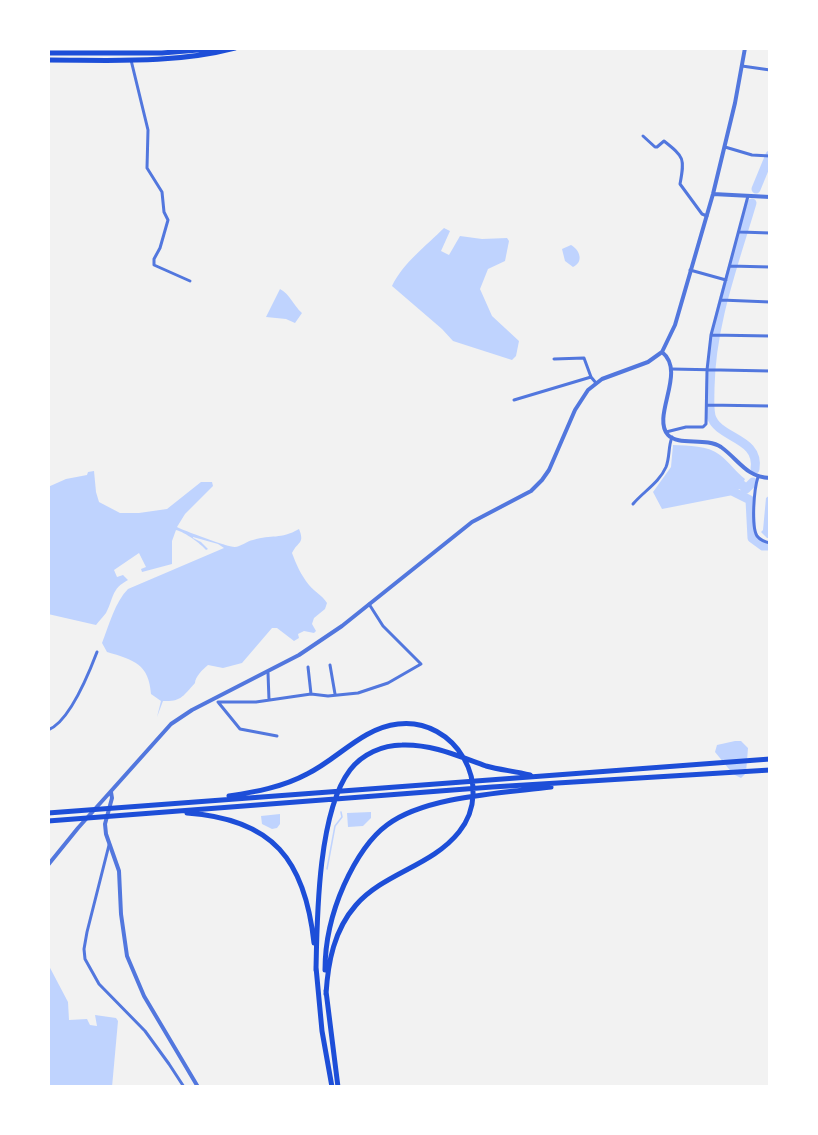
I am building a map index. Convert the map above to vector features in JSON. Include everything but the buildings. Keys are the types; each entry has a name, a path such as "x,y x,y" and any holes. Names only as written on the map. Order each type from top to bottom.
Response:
{"highway":[{"path":"48,53 162,54 224,48"},
{"path":"48,60 191,57 235,48"},
{"path":"186,802 254,792 296,779 318,768 359,739 382,727 404,723 426,726 446,737 462,753 473,784 471,809 461,830 443,849 376,888 356,905 335,941 328,966 326,994"},
{"path":"316,970 322,873 332,809 338,790 351,768 364,757 380,749 399,745 420,746 535,777"},
{"path":"48,813 770,759"},
{"path":"48,821 770,770"},
{"path":"338,1087 326,994 326,951 335,907 365,848 384,827 404,814 430,805 595,781"},
{"path":"165,812 228,818 253,829 278,848 296,873 307,900 322,1031 332,1087"}],"street":[{"path":"48,865 171,724 192,710 216,700 299,656 472,522 525,495 549,470 580,401 596,383 612,374 648,362 662,352 672,331 707,216 725,147 745,48"},
{"path":"131,60 148,129 147,168 162,192 164,212 168,220 154,265 190,281"},
{"path":"742,65 770,69"},
{"path":"643,136 655,147 664,141 681,154 683,170 680,184 702,214 707,216"},
{"path":"725,147 752,155 768,156"},
{"path":"713,194 770,197"},
{"path":"666,432 686,426 703,427 706,424 713,335 723,301 726,280 742,232 748,196"},
{"path":"742,232 770,233"},
{"path":"732,266 770,267"},
{"path":"690,270 726,280"},
{"path":"723,301 770,302"},
{"path":"713,335 770,336"},
{"path":"662,352 668,358 671,369 669,399 663,422 666,432 677,440 708,442 718,446 742,468 758,477 770,478"},
{"path":"554,358 584,358 591,377 596,383"},
{"path":"671,369 770,371"},
{"path":"514,400 591,377"},
{"path":"707,405 770,406"},
{"path":"633,504 665,469 672,437"},
{"path":"758,477 753,499 756,535 763,542 770,543"},
{"path":"216,700 269,700 311,694 328,696 358,693 376,688 421,664 383,626 369,604"},
{"path":"48,730 55,727 69,710 97,652"},
{"path":"330,665 335,694"},
{"path":"308,667 311,694"},
{"path":"268,673 269,700"},
{"path":"216,700 240,729 277,736"},
{"path":"111,792 112,798 105,824 119,870 121,915 127,956 132,972 153,1013 198,1087"},
{"path":"110,845 87,932 85,959 99,984 145,1031 184,1087"}],"water":[{"path":"444,228 450,231 441,251 449,255 460,236 482,239 507,238 509,241 505,261 488,269 480,289 492,316 519,341 516,356 512,360 453,341 392,286 409,262"},
{"path":"571,245 580,256 579,262 573,267 565,261 562,249"},
{"path":"280,289 302,313 295,323 286,319 266,317"},
{"path":"673,445 704,448 720,455 745,479 740,489 736,489 733,495 662,509 653,492 671,467"},
{"path":"94,471 99,502 120,513 167,509 201,482 212,482 213,486 185,514 177,527 231,547 260,538 286,535 299,529 301,540 292,553 306,581 327,603 325,609 314,618 312,624 316,631 314,633 304,631 298,634 299,638 294,641 277,628 272,628 242,663 223,668 208,665 181,697 163,701 157,717 161,701 151,694 150,684 143,670 132,661 107,652 102,643 113,614 119,600 128,589 224,548 193,537 208,549 206,550 184,533 176,530 172,541 172,564 142,572 141,569 146,567 139,553 114,570 117,577 123,575 128,580 116,590 106,613 96,625 48,614 48,487"},
{"path":"770,495 770,538 767,538 761,532 766,498"},
{"path":"741,741 748,748 746,773 741,778 733,774 715,752 717,745"},
{"path":"371,812 371,818 363,826 348,827 347,813"},
{"path":"280,814 280,824 277,828 272,829 262,824 261,816"},
{"path":"48,964 68,1002 69,1020 87,1019 90,1025 97,1026 95,1015 116,1018 118,1021 112,1087 48,1087"}],"waterway":[{"path":"756,189 770,155"},
{"path":"752,203 719,317 711,364 710,402 711,416 715,424 751,450 755,458 755,469"},
{"path":"742,485 746,489 753,482"},
{"path":"734,492 750,500 752,538 763,546 770,546"},
{"path":"327,869 335,826 342,817 341,812"}]}
